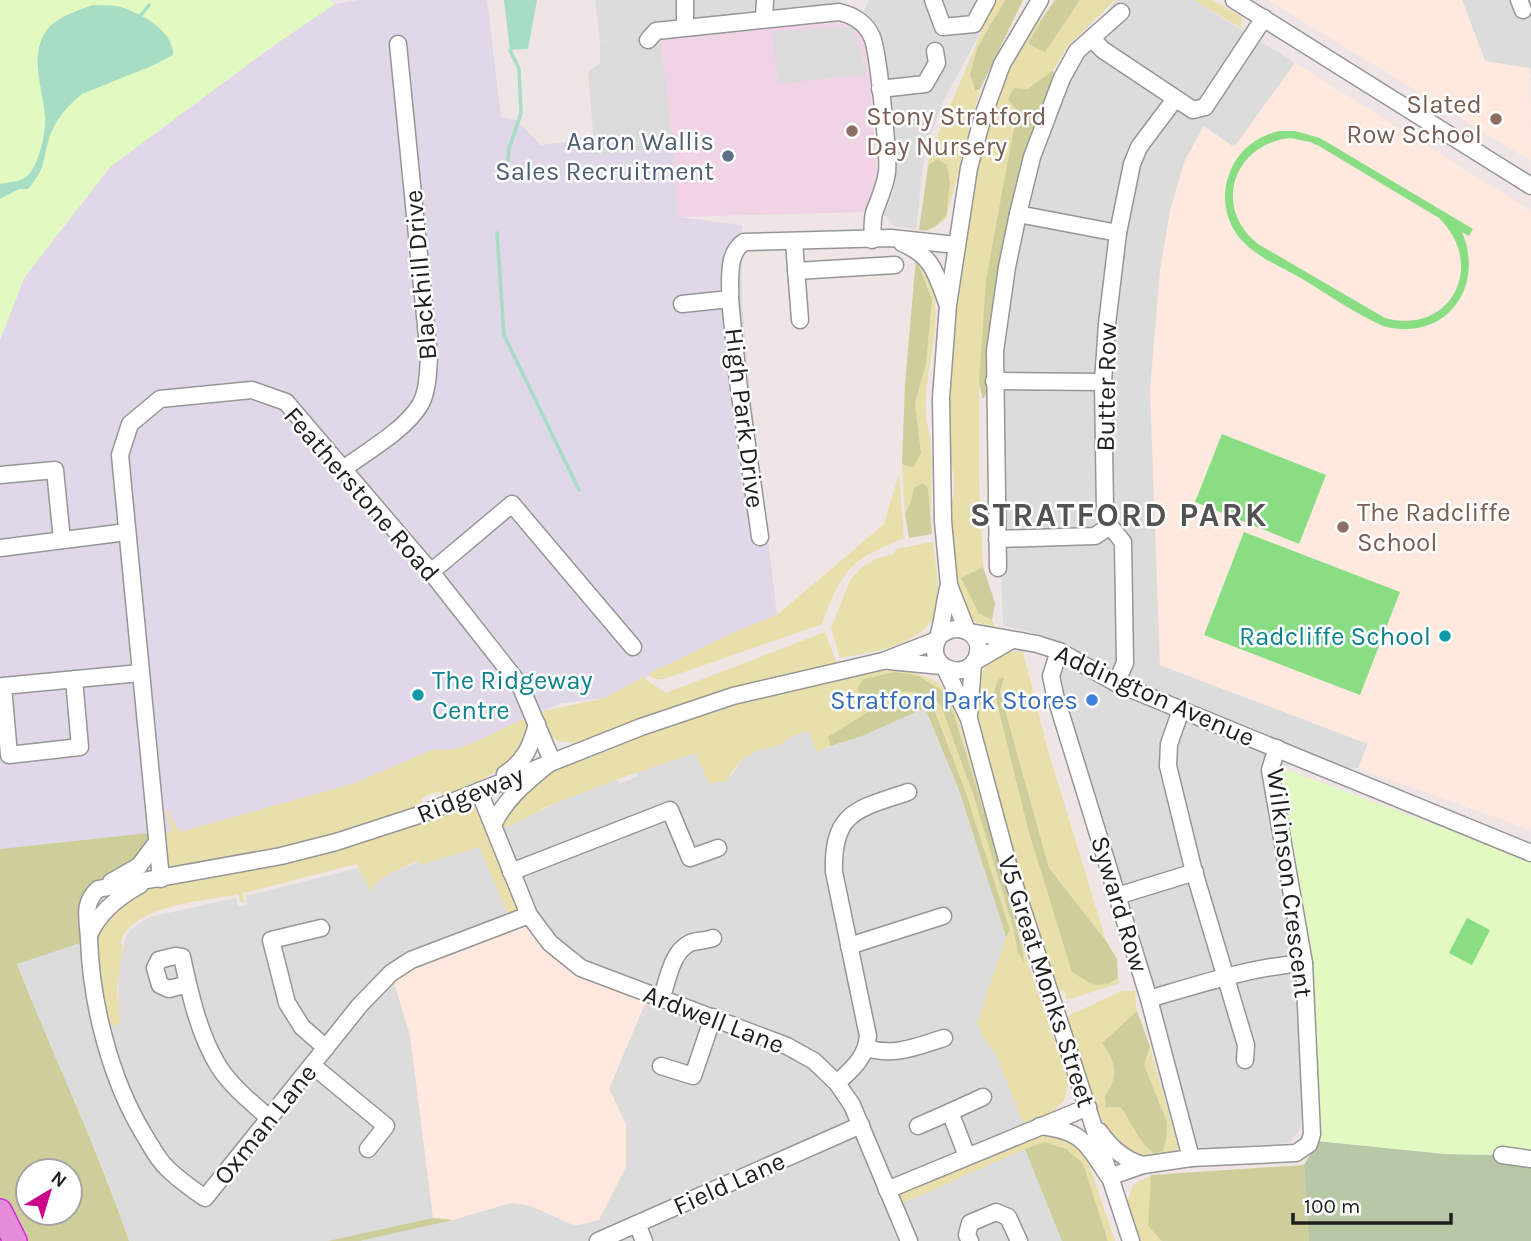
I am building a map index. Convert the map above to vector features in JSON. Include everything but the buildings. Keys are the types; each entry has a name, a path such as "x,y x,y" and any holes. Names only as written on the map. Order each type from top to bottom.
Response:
{"highway":[{"path":"0,1212 15,1241"}],"street":[{"path":"685,0 685,26"},
{"path":"764,18 765,0"},
{"path":"933,0 943,27 974,24 987,0"},
{"path":"1234,0 1531,186"},
{"path":"968,632 949,585 943,521 942,398 948,305 969,168 983,116 1002,64 1041,3"},
{"path":"648,40 656,31 685,26 839,12 852,7 873,38 887,169 883,193 873,215 872,240"},
{"path":"998,568 994,381 1000,315 1018,214 1032,157 1062,78 1077,51 1121,12"},
{"path":"1093,39 1103,50 1192,110 1205,107 1264,18"},
{"name":"Blackhill Drive","path":"343,469 409,420 420,405 428,377 429,356 398,44"},
{"path":"880,89 925,84 937,63 935,51"},
{"name":"Butter Row","path":"1116,683 1125,663 1124,542 1110,526 1105,510 1103,382 1107,324 1118,233 1132,164 1139,147 1175,99"},
{"path":"1018,214 1118,233"},
{"path":"891,238 916,249 933,265 948,305"},
{"name":"High Park Drive","path":"760,537 738,382 730,299 732,256 738,246 744,242 891,238 956,245"},
{"path":"794,242 800,320"},
{"path":"796,271 895,265"},
{"name":"High Park Drive","path":"682,304 730,299"},
{"path":"994,381 1103,382"},
{"name":"Featherstone Road","path":"153,880 157,842 120,454 130,424 160,398 252,390 286,402 431,572 520,685 552,761"},
{"path":"0,475 55,470 62,540"},
{"path":"431,572 512,504 634,647"},
{"path":"997,539 1095,536 1110,526"},
{"path":"0,548 127,532"},
{"path":"949,585 935,654 944,667 956,671 1010,641"},
{"path":"938,639 948,630 961,628 968,632 974,637 978,649 973,663"},
{"name":"Addington Avenue","path":"968,632 1059,651 1116,683 1531,853"},
{"name":"Ridgeway","path":"103,887 281,856 336,842 427,812 641,727 733,696 883,661 938,639"},
{"name":"Syward Row","path":"1059,651 1051,676 1055,695 1149,999 1191,1158"},
{"name":"Ridgeway","path":"883,661 944,667"},
{"name":"V5 Great Monks Street","path":"969,719 973,663"},
{"name":"V5 Great Monks Street","path":"944,667 969,719 1010,871 1131,1241"},
{"path":"74,679 80,747 9,755 3,686 74,679 139,673"},
{"path":"1181,710 1169,744 1168,766 1195,872 1246,1045 1245,1060"},
{"path":"479,791 517,766 531,746 537,724"},
{"name":"Wilkinson Crescent","path":"1109,1177 1143,1165 1191,1158 1296,1153 1308,1144 1312,1134 1304,963 1270,770 1277,748"},
{"path":"494,825 501,809 519,789 552,761"},
{"name":"Ardwell Lane","path":"479,791 529,915 550,943 581,968 787,1046 814,1061 837,1083 852,1105 909,1241"},
{"path":"837,1083 858,1065 867,1048 868,1036 834,872 833,849 841,827 856,809 908,792"},
{"path":"511,872 674,805 690,858 718,848"},
{"path":"89,935 89,898 139,866 157,842"},
{"path":"1118,896 1195,872"},
{"path":"89,935 106,909 153,880"},
{"name":"Oxman Lane","path":"89,935 91,978 102,1031 119,1082 141,1130 166,1167 205,1198 360,1005 391,973 458,941 529,915"},
{"path":"849,946 943,916"},
{"path":"321,928 271,940 287,1003 302,1027 326,1048"},
{"path":"661,999 678,952 692,942 713,938"},
{"path":"1149,999 1226,976 1277,965 1304,963"},
{"path":"188,984 203,1035 219,1067 237,1090 269,1118"},
{"path":"661,1066 698,1078 713,1017"},
{"path":"867,1048 879,1052 895,1052 944,1038"},
{"path":"312,1065 386,1126 368,1149"},
{"path":"918,1125 983,1097"},
{"path":"950,1112 967,1156"},
{"path":"887,1190 1040,1126 1090,1114 1107,1142 1132,1162 1143,1165"},
{"name":"Field Lane","path":"598,1241 860,1125"},
{"path":"1040,1126 1065,1129 1083,1140 1109,1177"},
{"path":"1502,1155 1531,1159"},
{"path":"970,1241 967,1235 970,1223 996,1212 1009,1217 1019,1241"},
{"path":"637,1224 644,1241"}],"shaded area":[{"path":"0,0 329,0 335,4 273,46 110,167 24,278 0,340"},
{"path":"358,0 487,0 501,117 516,120 541,145 593,139 595,155 673,147 678,217 742,225 742,301 749,379 777,615 732,633 605,698 561,703 459,749 434,749 355,783 179,832 0,849 0,340 24,278 110,167 273,46 335,4"},
{"path":"504,0 537,0 528,49 510,50"},
{"path":"595,0 841,0 840,3 660,35 600,42"},
{"path":"869,0 998,0 944,100 925,149 916,229 895,227 884,214 893,194 896,164 885,46 878,26 864,12"},
{"path":"995,0 1005,0 977,48 970,75 974,90 980,89 946,219 931,230 946,216 937,159 928,166 929,156"},
{"path":"1005,0 1023,0 980,89 975,90 970,75 977,48"},
{"path":"1055,0 1080,0 1045,52 1028,44"},
{"path":"1080,0 1115,0 1069,45 1053,70 1028,89 1017,111 1006,172 979,383 983,567 961,578 979,614 992,620 995,628 970,620 953,586 946,518 954,495 954,474 944,448 945,366 978,149 1001,78 1022,37 1043,17 1028,44 1045,52"},
{"path":"1115,0 1193,0 1295,63 1234,148 1204,127 1160,665 1368,744 1358,768 1263,765 1291,933 1301,1035 1301,1129 1289,1143 1201,1149 1196,1145 1118,882 1039,634 1003,626 995,388 1008,286 1038,156 1082,49"},
{"path":"1193,0 1212,0 1242,17 1241,28"},
{"name":"Slated Row School","path":"1268,0 1462,0 1485,61 1530,68 1531,161"},
{"path":"1462,0 1531,0 1531,76 1530,68 1485,61"},
{"path":"93,5 116,6 144,17 168,38 173,55 77,98 54,126 41,170 28,189 19,189 0,199 0,184 26,177 41,149 45,122 38,73 41,41 55,22"},
{"path":"839,22 858,29 867,44 878,188 868,212 678,217 660,35"},
{"path":"853,27 867,74 778,84 772,31"},
{"path":"660,35 673,147 595,155 588,72 600,63 600,42"},
{"name":"The Radcliffe School","path":"1295,63 1531,211 1531,830 1358,768 1368,744 1160,665 1150,390 1160,271 1170,211 1185,160 1204,126 1234,147"},
{"path":"1053,70 1054,75 1022,175 996,281 988,391 983,399 979,384 986,280 1017,111 1008,99 1014,88 1028,89"},
{"path":"937,159 947,165 950,183 946,216 937,225 923,231 919,230 928,166"},
{"path":"916,258 928,275 934,293 936,313 926,394 931,459 931,520 928,488 914,488 905,514 902,464 913,467 921,453 915,403 926,364 932,300"},
{"path":"916,258 932,300 926,364 915,403 921,453 913,468 902,464 905,384"},
{"path":"899,474 904,538 871,553 850,569 836,590 822,624 664,679 654,679 648,674 732,633 777,615 884,524"},
{"path":"923,483 928,488 932,534 909,538 905,514 914,488"},
{"path":"933,542 938,596 935,613 929,624 920,633 894,646 840,658 831,628 850,580 862,567 878,558 894,554 896,549"},
{"path":"983,567 995,603 992,620 979,614 961,578"},
{"path":"825,632 837,664 713,696 575,743 558,741 549,734 539,712 605,698 642,677 666,693"},
{"path":"1023,652 1047,747 1106,941 1049,868 1111,983 1118,978 1120,983 1067,1000 1064,990 1055,991 978,727 976,698 983,672 990,662 1002,655","holes":["1004,680 1000,692 1049,868 1028,829 994,691"]},
{"path":"902,670 927,677 943,688 954,704 992,838 953,712 941,690 919,676 868,702 899,691 927,694 941,706 973,794 1013,927 1018,953 1023,960 998,859 1029,967 1069,1083 1064,1100 1051,1113 1024,1125 995,1052 985,1041 977,1023 1010,930 965,790 932,704 829,737 831,746 816,752 809,730 792,736 780,745 758,750 743,759 730,774 728,781 709,783 695,753 541,809 500,830 517,799 545,775 704,712 881,671"},
{"path":"895,672 919,676 941,690 953,712 995,847 1024,962 1018,953 1013,927 973,794 941,706 927,694 899,691 868,703 857,689 863,679"},
{"path":"1002,677 1004,679 1000,692 1049,868 1117,959 1118,978 1111,982 1094,984 1072,972 1028,829 994,691"},
{"path":"913,696 932,704 965,790 1010,930 1006,937 959,790 925,708 862,736 831,746 828,737 868,712"},
{"path":"925,708 959,790 1006,937 977,1023 985,1041 995,1052 1022,1116 1062,1241 129,1241 108,1180 44,1033 17,963 77,944 89,943 102,1030 112,1025 118,1005 119,966 126,936 150,917 236,898 238,907 247,905 246,896 358,868 373,893 374,884 390,873 502,829 563,800 615,780 621,783 636,777 638,772 695,753 709,783 727,781 743,759 758,750 780,745 792,736 809,730 817,751 862,736"},
{"path":"526,718 528,729 515,762 443,796 440,791 421,798 424,811 479,791 529,915 511,921 479,847 421,865 417,861 390,873 374,884 373,894 356,864 243,893 244,902 241,903 238,894 170,907 139,920 128,930 120,943 123,945 117,988 120,1023 102,1031 94,924 161,879 157,832 173,831 165,811 170,811 170,816 180,832 355,783 434,749 455,749 468,745"},
{"path":"1279,767 1531,860 1531,1159 1502,1155 1446,1154 1318,1141 1311,946"},
{"path":"157,832 157,842 98,889 89,943 77,944 17,964 103,1171 129,1241 16,1241 0,1211 0,849"},
{"path":"511,921 533,931 647,999 609,1089 626,1124 626,1167 599,1220 575,1226 531,1206 511,1203 453,1220 433,1218 410,1035 391,973"},
{"path":"1122,991 1135,991 1137,1011 1102,1043 1114,1069 1112,1082 1105,1096 1106,1107 1119,1107 1131,1119 1143,1145 1167,1122 1144,1065 1150,1047 1178,1148 1174,1152 1138,1156 1116,1146 1104,1125 1065,1020 1072,1014"},
{"path":"1137,1011 1150,1047 1144,1065 1167,1122 1163,1151 1154,1153 1143,1143 1120,1107 1106,1107 1105,1096 1112,1082 1114,1069 1102,1043"},
{"path":"1043,1134 1059,1137 1085,1153 1115,1241 1108,1241 1083,1163 1045,1143 1025,1149 899,1205 895,1196"},
{"path":"1318,1141 1446,1154 1502,1155 1531,1159 1531,1241 1309,1241 1304,1165"},
{"path":"1045,1142 1066,1149 1083,1163 1108,1241 1062,1241 1025,1149"},
{"path":"1304,1165 1309,1241 1162,1241 1148,1226 1151,1175"},
{"path":"1151,1175 1148,1225 1162,1241 1139,1241 1126,1206 1133,1185"},
{"path":"433,1218 453,1220 359,1241 328,1241"}],"green space":[{"path":"1295,131 1320,138 1473,229 1469,236 1462,232 1468,253 1468,273 1464,291 1454,307 1441,319 1424,326 1405,329 1383,326 1268,261 1244,243 1227,214 1225,190 1233,166 1242,152 1255,141 1271,134","holes":["1290,138 1310,142 1439,218 1453,237 1460,256 1460,275 1455,292 1444,307 1428,317 1408,321 1385,318 1258,244 1244,229 1236,213 1233,196 1235,180 1243,165 1254,152 1270,143"]},
{"path":"1222,434 1326,475 1299,544 1195,502"},
{"path":"1244,532 1400,592 1360,695 1204,635"},
{"path":"1467,918 1490,930 1472,965 1449,953"}],"waterway":[{"path":"138,19 149,5"},
{"path":"506,178 509,149 521,113 519,69 510,50"},
{"path":"497,233 504,335 579,490"}],"place":[{"name":"Slated Row School","path":"1496,119"},
{"name":"Stony Stratford Day Nursery","path":"852,131"},
{"name":"Aaron Wallis Sales Recruitment","path":"728,156"},
{"name":"The Radcliffe School","path":"1343,527"},
{"name":"Radcliffe School","path":"1445,636"},
{"name":"The Ridgeway Centre","path":"418,695"},
{"name":"Stratford Park Stores","path":"1092,700"}],"district":[{"name":"STRATFORD PARK","path":"1119,514"}]}
